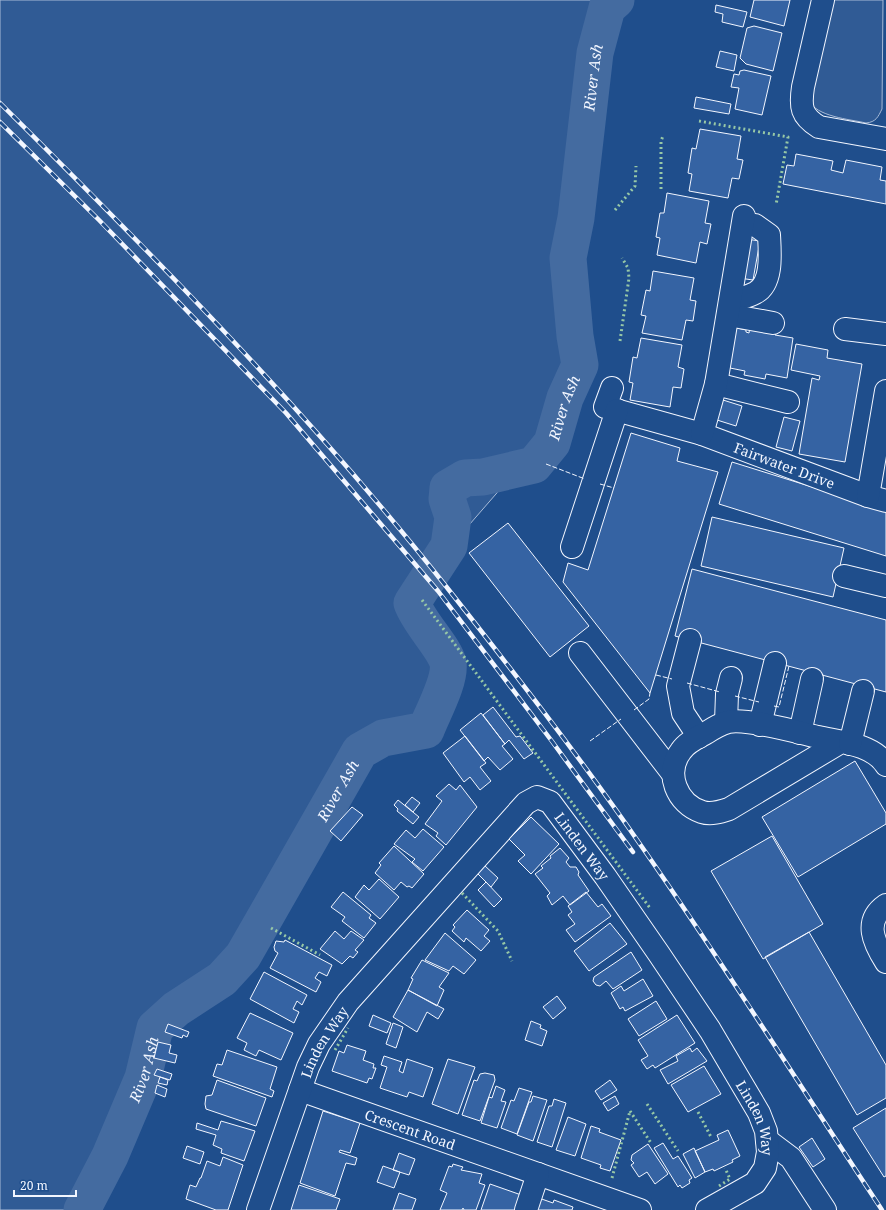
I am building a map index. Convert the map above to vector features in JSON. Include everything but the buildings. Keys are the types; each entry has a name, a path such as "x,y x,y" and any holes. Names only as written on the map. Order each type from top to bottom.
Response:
{"street":[{"path":"823,0 803,87 801,100 803,111 809,121 819,128 886,139"},
{"path":"702,434 716,384 729,308 749,220 769,235 770,252 766,283 756,293 729,308"},
{"path":"729,308 773,323"},
{"path":"845,329 886,334"},
{"path":"716,384 788,402"},
{"path":"572,547 617,410 605,406 612,388"},
{"name":"Fairwater Drive","path":"617,410 702,434 877,498 886,392"},
{"path":"844,576 886,586"},
{"path":"690,640 678,686 683,713 699,737"},
{"path":"580,653 673,774"},
{"path":"760,725 775,663"},
{"path":"726,722 727,694 731,678"},
{"path":"800,733 812,679"},
{"path":"862,691 845,743 729,809 716,813 704,812 691,807 682,798 675,787 673,774 675,762 681,751 690,742 726,722 739,721 845,743 876,754 885,763"},
{"name":"Linden Way","path":"300,1090 308,1067 319,1044 348,1002 526,803 537,797 550,802 601,870 702,1018 759,1113 766,1131 767,1140 768,1152 765,1168 755,1183 707,1210"},
{"path":"886,904 874,922 873,932 874,943 886,962"},
{"path":"258,1210 300,1090"},
{"name":"Crescent Road","path":"300,1090 640,1210"},
{"path":"767,1140 791,1158 825,1210"},
{"path":"526,1210 538,1174"}],"shaded area":[{"path":"0,0 603,0 600,4 583,85 589,106 576,218 568,258 575,336 580,365 575,403 443,555 412,603 416,615 448,663 447,677 426,730 383,738 360,751 243,956 222,979 176,1009 155,1028 143,1078 110,1156 82,1210 0,1210"},
{"path":"829,0 883,0 882,109 878,117 872,122 866,123 826,114 812,106 808,100"}],"waterway":[{"name":"River Ash","path":"82,1210 110,1156 143,1078 155,1028 176,1009 222,979 243,956 360,751 383,738 426,730 447,678 448,663 442,650 420,619 412,603 449,546 453,517 447,499 448,488 465,478 483,477 534,465 552,443 565,398 580,365 575,336 568,258 576,218 595,53 607,8 616,0"}],"railway":[{"path":"0,103 116,219 230,337 340,459 445,585 570,747 642,847 733,982 882,1210"},
{"path":"0,122 99,220 286,413 438,591 551,740 633,852"}],"hedge":[{"path":"699,121 788,137 776,205"},
{"path":"661,189 661,141 663,136"},
{"path":"615,210 635,186 636,166"},
{"path":"620,341 629,278 628,268 622,258"},
{"path":"422,600 650,908"},
{"path":"462,893 498,931 512,961"},
{"path":"271,928 320,955"},
{"path":"335,1050 348,1028"},
{"path":"647,1104 678,1151"},
{"path":"630,1111 651,1143"},
{"path":"612,1178 630,1111"},
{"path":"698,1112 711,1137"},
{"path":"719,1186 730,1179 725,1168"}],"fence":[{"path":"546,464 585,479"},
{"path":"600,484 614,488"},
{"path":"774,706 779,707 789,666"},
{"path":"656,675 672,679"},
{"path":"687,683 720,692"},
{"path":"634,710 649,699 650,693"},
{"path":"735,696 759,702"},
{"path":"590,741 621,719"}]}
